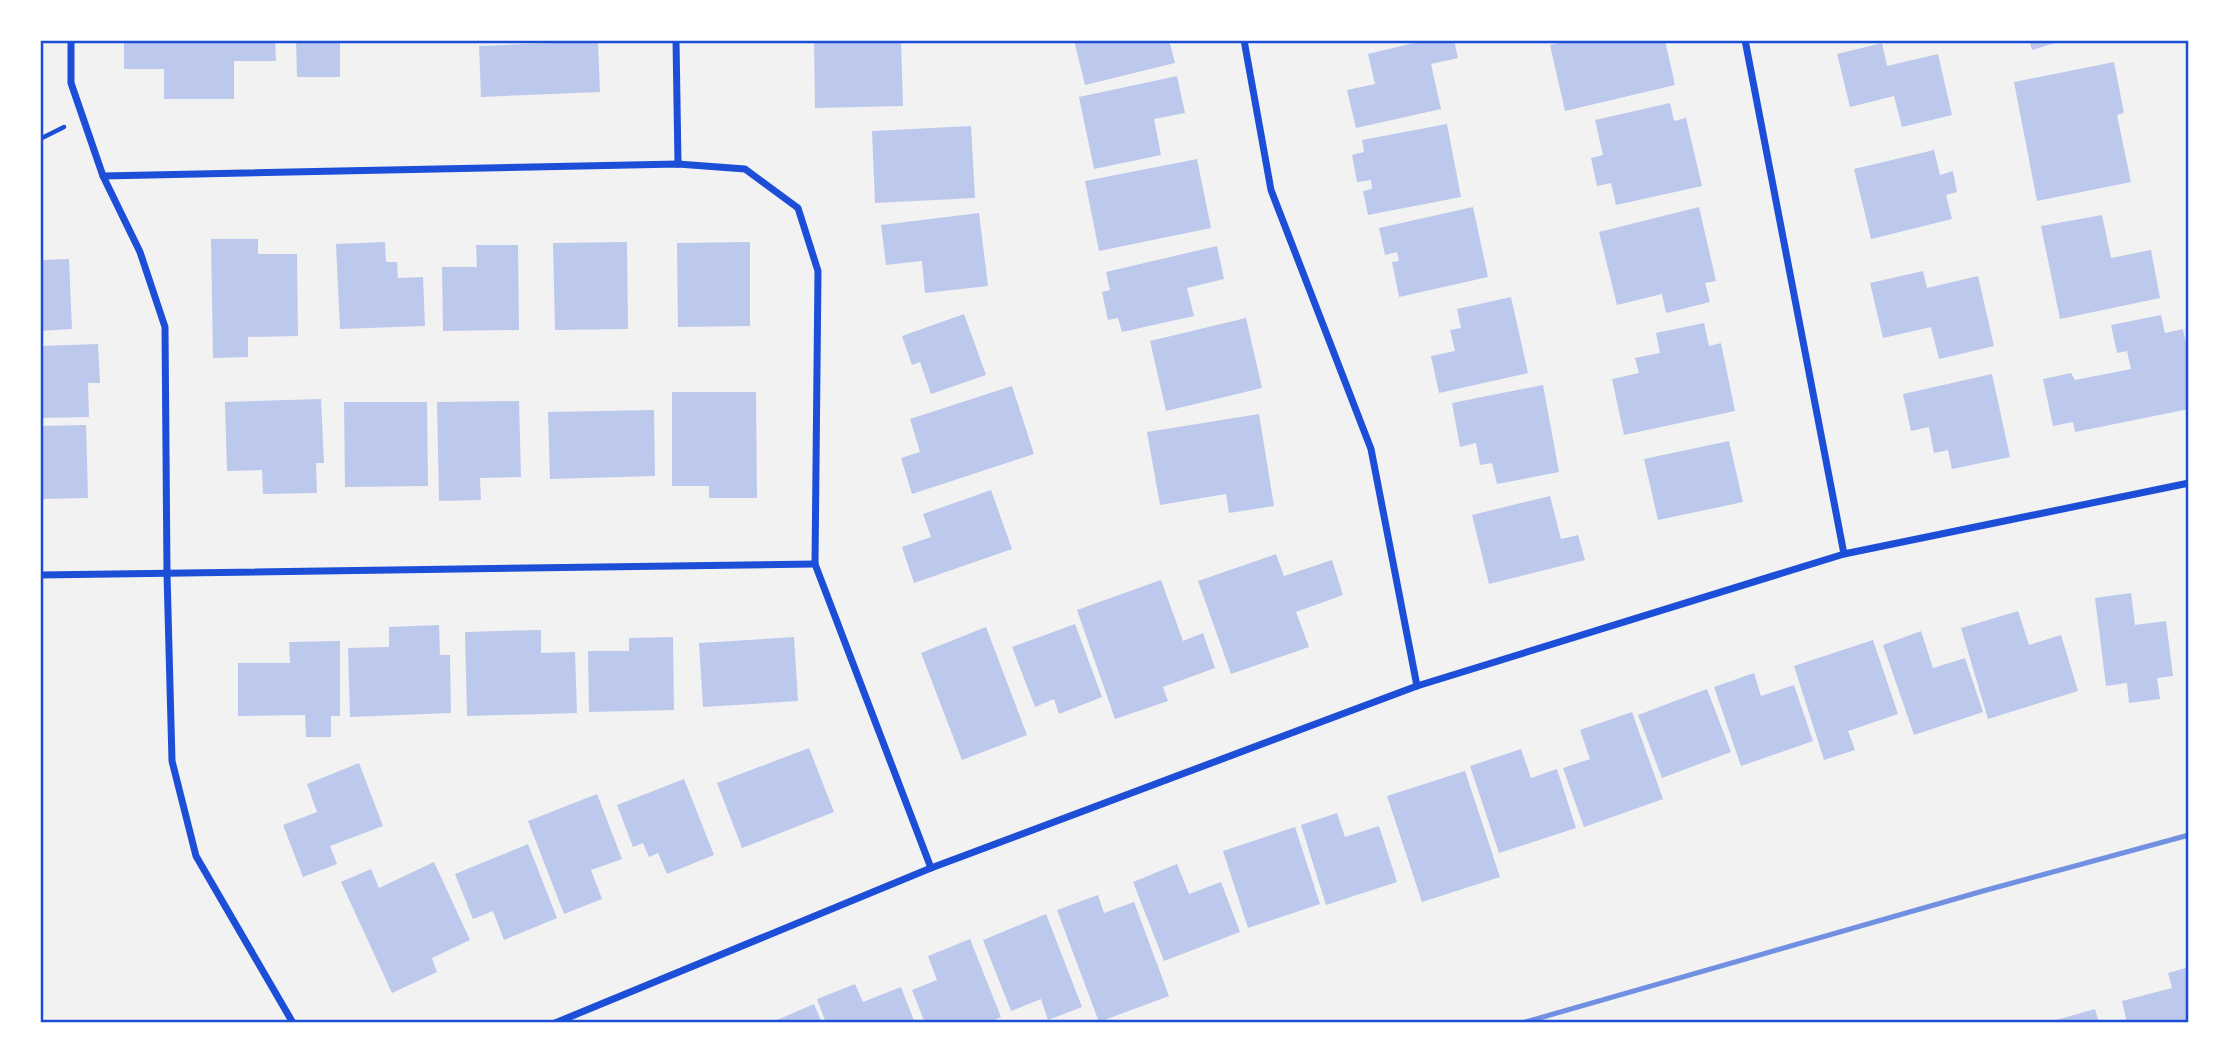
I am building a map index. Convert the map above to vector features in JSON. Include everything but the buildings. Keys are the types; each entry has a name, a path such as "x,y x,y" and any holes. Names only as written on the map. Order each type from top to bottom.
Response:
{"street":[{"path":"71,40 71,83 103,176 140,252 165,327 172,761 196,856 293,1023"},
{"path":"676,40 678,164"},
{"path":"1244,40 1270,190 1371,449 1417,685"},
{"path":"1745,40 1844,554"},
{"path":"103,176 678,164 745,169 798,208 818,271 815,564 931,868"},
{"path":"555,1023 931,868 1417,685 1844,554 2189,483"},
{"path":"40,575 815,564"}],"railway":[{"path":"1522,1023 2189,835"}]}
